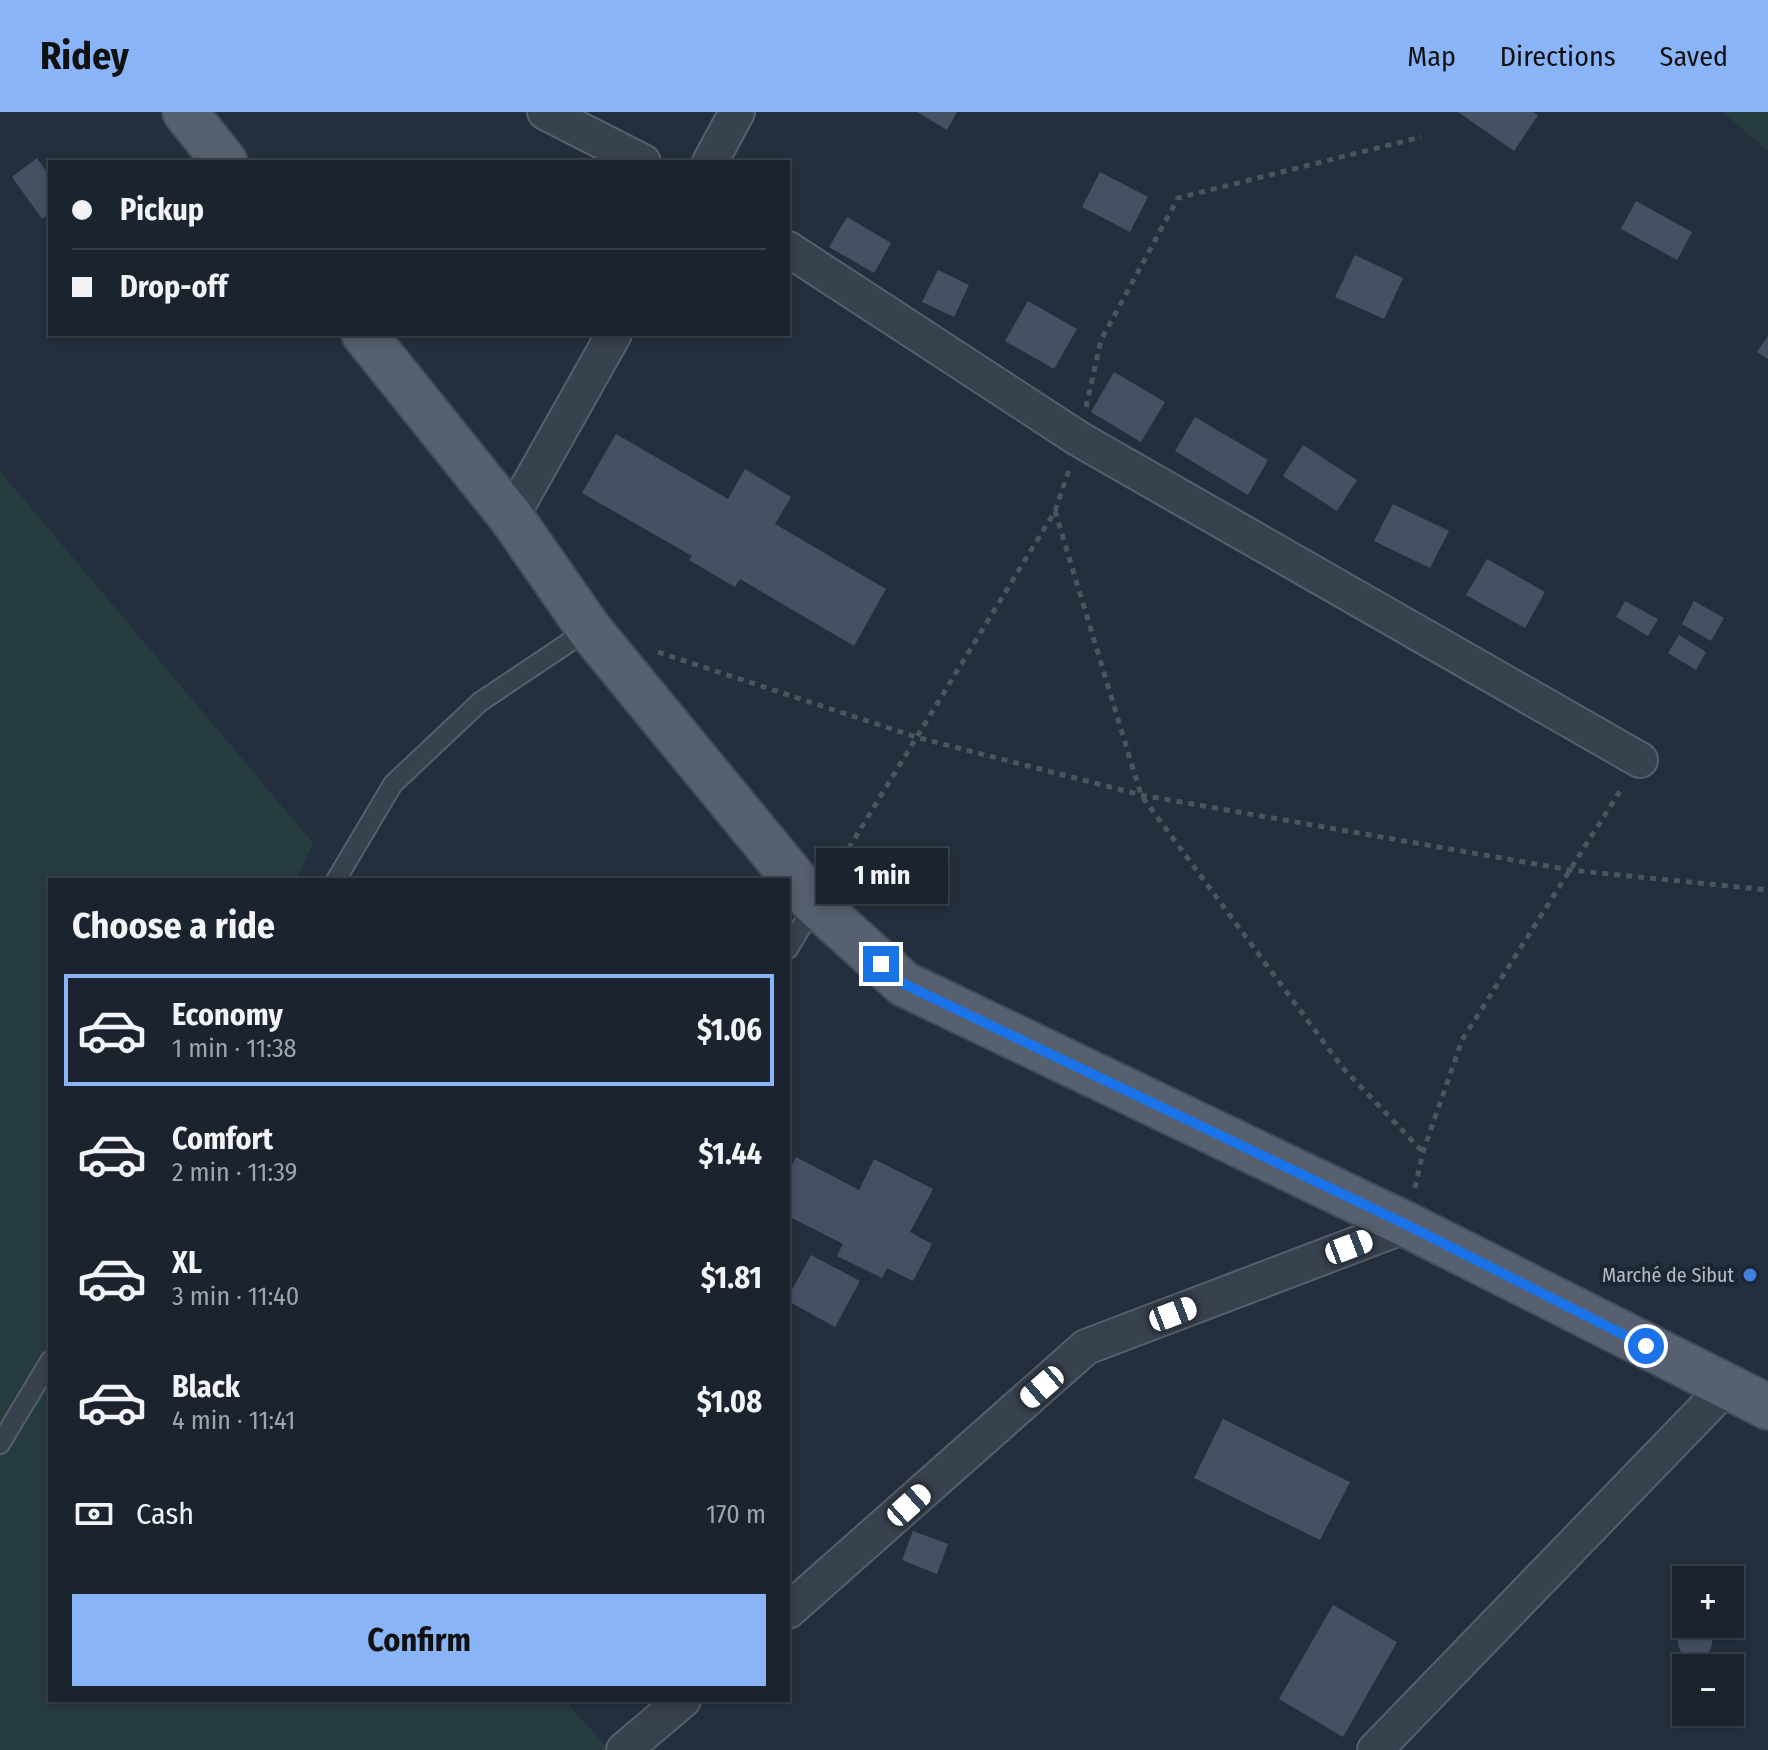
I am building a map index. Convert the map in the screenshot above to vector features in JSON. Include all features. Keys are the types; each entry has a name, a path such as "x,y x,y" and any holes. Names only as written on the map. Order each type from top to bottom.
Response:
{"main road":[{"path":"185,112 223,160"},
{"path":"366,336 511,517 589,629 815,904 904,984 1407,1225 1768,1407"}],"street":[{"path":"545,112 639,160"},
{"path":"711,160 737,112"},
{"path":"790,250 1079,439 1640,760"},
{"path":"511,517 613,336"},
{"path":"790,1609 1086,1347 1407,1225"},
{"path":"1375,1750 1726,1387"},
{"path":"624,1750 681,1702"}],"lane":[{"path":"337,878 393,784 480,702 589,629"},
{"path":"790,946 815,904"},
{"path":"0,1444 48,1364"}],"path":[{"path":"1055,511 1141,795 1342,1067 1423,1152"},
{"path":"648,649 916,737 1141,795 1570,870 1768,890"},
{"path":"1407,1225 1423,1152 1462,1040 1640,760"}],"green space":[{"path":"1723,112 1768,112 1768,151"},
{"path":"0,471 313,843 297,878 48,878 48,1702 567,1702 609,1750 0,1750"}],"building":[{"path":"917,112 957,112 947,130"},
{"path":"1458,112 1533,112 1538,115 1514,151"},
{"path":"37,158 48,173 48,214 42,219 12,177"},
{"path":"1100,172 1148,197 1130,232 1082,207"},
{"path":"1636,201 1692,232 1677,260 1621,229"},
{"path":"847,217 891,243 874,273 829,247"},
{"path":"1355,255 1403,278 1384,319 1335,297"},
{"path":"938,270 969,285 954,317 922,302"},
{"path":"1028,301 1077,329 1054,369 1005,341"},
{"path":"1768,336 1768,359 1757,352"},
{"path":"1114,372 1165,402 1141,442 1091,412"},
{"path":"1195,417 1268,460 1248,495 1175,451"},
{"path":"616,434 728,499 745,469 791,497 775,524 886,589 854,646 740,579 735,587 689,560 692,556 582,493"},
{"path":"1303,445 1357,480 1337,511 1283,476"},
{"path":"1393,504 1449,531 1430,568 1374,541"},
{"path":"1487,559 1545,592 1525,628 1466,595"},
{"path":"1625,601 1658,619 1648,636 1616,617"},
{"path":"1694,601 1724,618 1711,641 1682,624"},
{"path":"1679,635 1706,652 1696,670 1668,653"},
{"path":"796,1157 859,1190 874,1159 933,1189 910,1232 932,1244 913,1281 887,1268 882,1278 837,1256 843,1244 790,1217 790,1169"},
{"path":"811,1255 860,1281 835,1327 790,1302 790,1293"},
{"path":"1223,1419 1350,1482 1320,1540 1194,1478"},
{"path":"913,1531 948,1544 937,1574 902,1560"},
{"path":"1333,1605 1397,1642 1343,1737 1279,1699"},
{"path":"1679,1638 1711,1638 1707,1654 1683,1654 1678,1642"}],"place":[{"name":"Marché de Sibut","path":"1750,1275"}],"route":[{"path":"881,964 904,984 1407,1225 1646,1346"}]}
